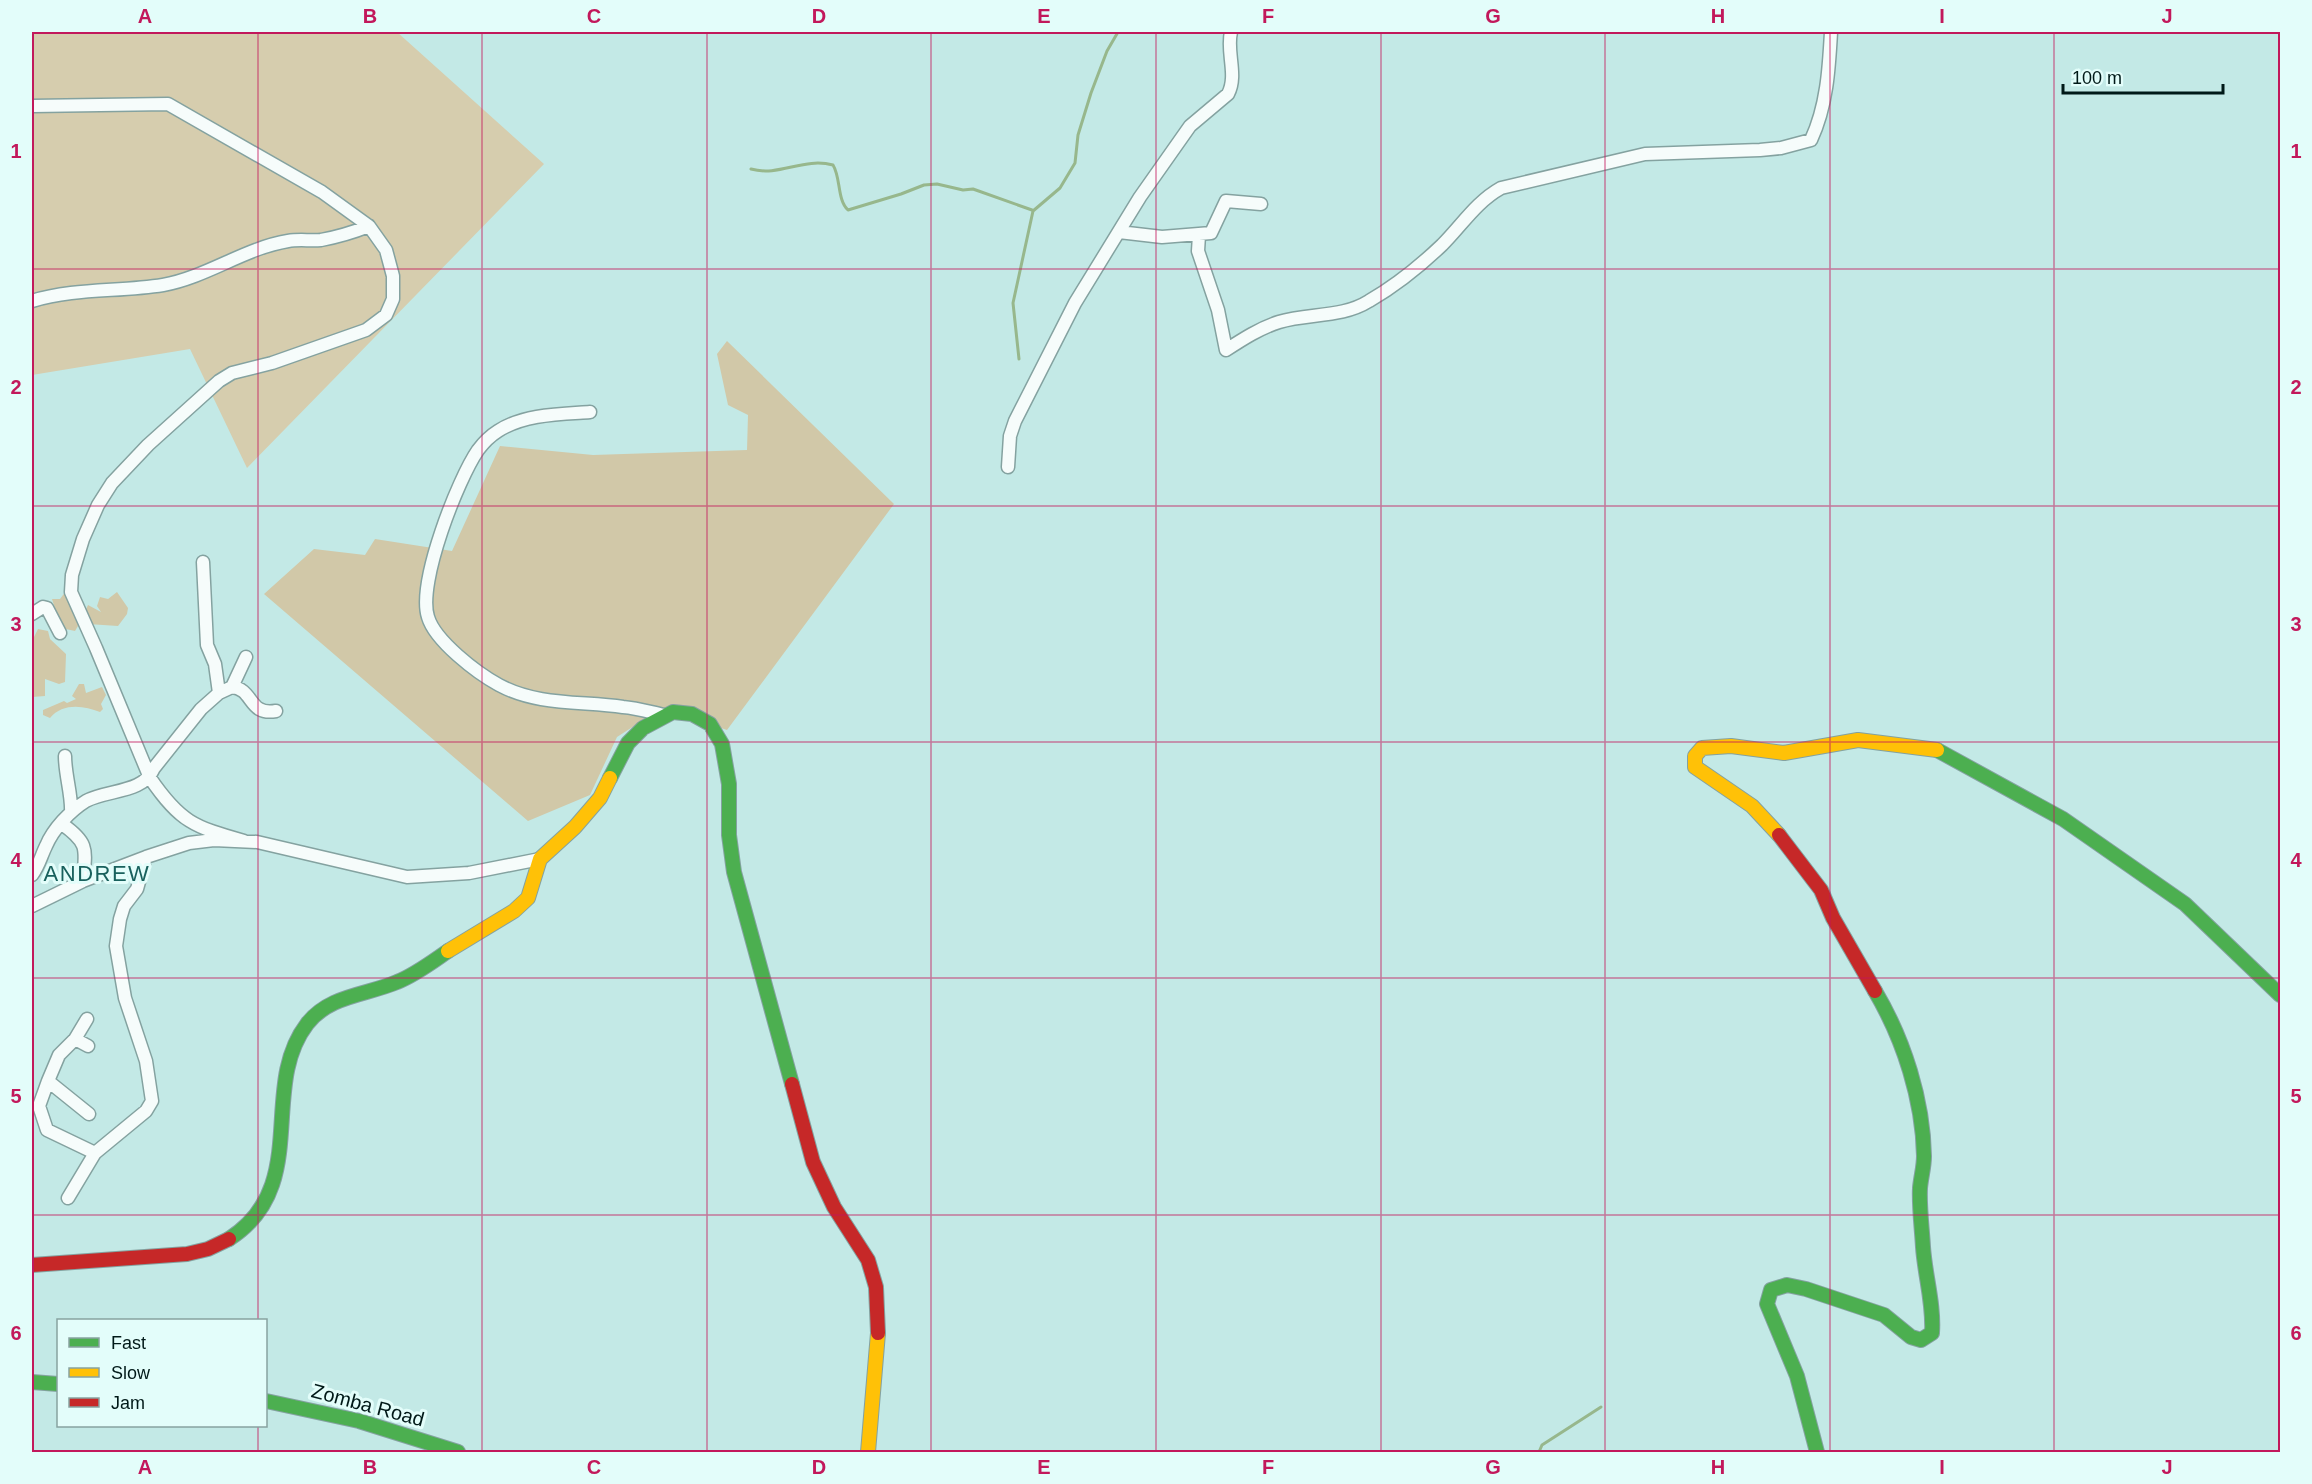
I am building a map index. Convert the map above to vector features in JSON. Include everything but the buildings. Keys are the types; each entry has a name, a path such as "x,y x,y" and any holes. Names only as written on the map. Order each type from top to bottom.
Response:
{"main road":[{"path":"32,1265 200,1252 246,1225 262,1208 276,1170 282,1145 285,1093 290,1065 297,1041 311,1019 336,1002 379,990 400,981 514,911 528,898 540,859 575,827 600,798 628,743 643,728 663,715 673,712 692,714 710,724 722,744 729,784 729,836 734,872 813,1162 834,1207 859,1243 873,1274 878,1310 878,1331 868,1452"},
{"path":"1817,1452 1809,1410 1767,1304 1768,1296 1771,1290 1787,1285 1806,1289 1884,1315 1911,1337 1921,1340 1932,1334 1934,1320 1923,1240 1920,1189 1924,1158 1922,1131 1914,1083 1888,1013 1833,918 1821,890 1787,843 1752,806 1695,767 1695,756 1702,748 1731,746 1784,753 1858,740 1941,751 2063,819 2185,904 2280,994"},
{"path":"32,1382 57,1384"},
{"name":"Zomba Road","path":"267,1401 359,1421 458,1452"}],"street":[{"path":"1008,467 1010,436 1024,401 1075,303 1180,137 1227,94 1231,87 1228,49 1231,32"},
{"path":"1199,235 1198,251 1218,310 1226,350 1246,337 1281,322 1323,316 1367,303 1401,279 1442,244 1476,206 1501,188 1645,154 1760,150 1781,148 1811,140 1820,117 1828,81 1831,32"},
{"path":"32,106 168,104 322,192 369,226 386,250 393,276 393,299 386,315 366,330 272,363 232,373 219,381 120,472 98,505 74,567 71,592 150,778 163,797 191,824 244,841 407,876 469,873 540,859"},
{"path":"1119,231 1162,237 1211,233 1226,201 1261,204"},
{"path":"32,301 91,290 134,289 166,284 192,277 289,241 320,240 369,226"},
{"path":"590,412 549,414 512,424 490,436 479,449 467,470 440,537 426,597 427,615 433,630 452,650 498,685 523,695 543,699 579,704 622,706 663,715"},
{"path":"202,562 207,645 216,670 219,693"},
{"path":"32,614 44,607 47,608 60,633"},
{"path":"32,875 46,845 71,812 88,800 132,787 150,778 154,768 201,709 219,693 232,687 246,657"},
{"path":"232,687 241,690 259,710 266,713 276,711"},
{"path":"65,756 65,772 72,804 71,812"},
{"path":"62,824 78,836 83,843 86,852 83,881"},
{"path":"32,906 83,881 189,843 244,841"},
{"path":"68,1198 95,1153 146,1111 152,1101 146,1061 124,998 116,946 122,913 137,889 146,857"},
{"path":"87,1018 75,1039 59,1055 39,1106 47,1130 95,1153"},
{"path":"75,1039 88,1046"},
{"path":"48,1081 89,1114"}],"shaded area":[{"path":"32,32 397,32 544,164 247,468 190,349 32,375"},
{"path":"727,341 894,504 727,730 662,708 617,737 590,795 528,821 264,594 314,549 365,555 375,539 452,551 500,446 593,455 747,450 748,415 728,405 717,354"},
{"path":"66,591 81,621 75,631 61,628 52,599 60,599"},
{"path":"117,592 128,608 127,614 118,626 88,624 84,614 88,605 101,612 97,606 100,597 108,599"},
{"path":"38,629 48,631 50,639 66,654 65,682 59,684 45,679 45,696 32,697 32,641"},
{"path":"79,684 84,684 86,693 102,687 106,695 101,704 103,709 100,712 73,707 60,710 50,718 43,715 43,710 64,701 67,703 76,699 72,696"}],"waterway":[{"path":"1019,359 1013,303 1033,211 1060,188 1075,163 1078,135 1091,93 1107,51 1118,32"},
{"path":"751,169 772,171 812,163 833,165 842,201 848,210 924,185 937,184 963,190 973,189 1032,210"},
{"path":"1539,1452 1542,1445 1601,1407"}],"traffic: fast":[{"path":"610,778 628,743 643,728 673,712 692,714 710,724 722,744 729,784 729,835 734,872 792,1084"},
{"path":"1937,750 2063,819 2185,904 2280,995"},
{"path":"229,1239 254,1217 269,1192 277,1165 286,1077 293,1049 307,1024 316,1014 337,1001 404,979 448,951"},
{"path":"1817,1452 1797,1376 1767,1304 1771,1290 1787,1285 1806,1289 1884,1315 1911,1337 1921,1340 1932,1333 1932,1311 1920,1210 1920,1188 1924,1164 1920,1113 1903,1050 1875,991"},
{"path":"32,1382 57,1384"},
{"path":"267,1401 359,1421 458,1452"}],"traffic: slow":[{"path":"1779,835 1752,806 1695,767 1695,756 1702,748 1731,746 1784,753 1858,740 1937,750"},
{"path":"448,951 514,911 528,898 540,859 575,827 600,798 610,778"},
{"path":"868,1452 878,1333"}],"traffic: jam":[{"path":"1779,835 1821,890 1833,918 1875,991"},
{"path":"792,1084 813,1162 834,1207 868,1260 876,1287 878,1333"},
{"path":"32,1265 187,1254 208,1249 229,1239"}],"district":[{"name":"ANDREW","path":"97,873"}]}
